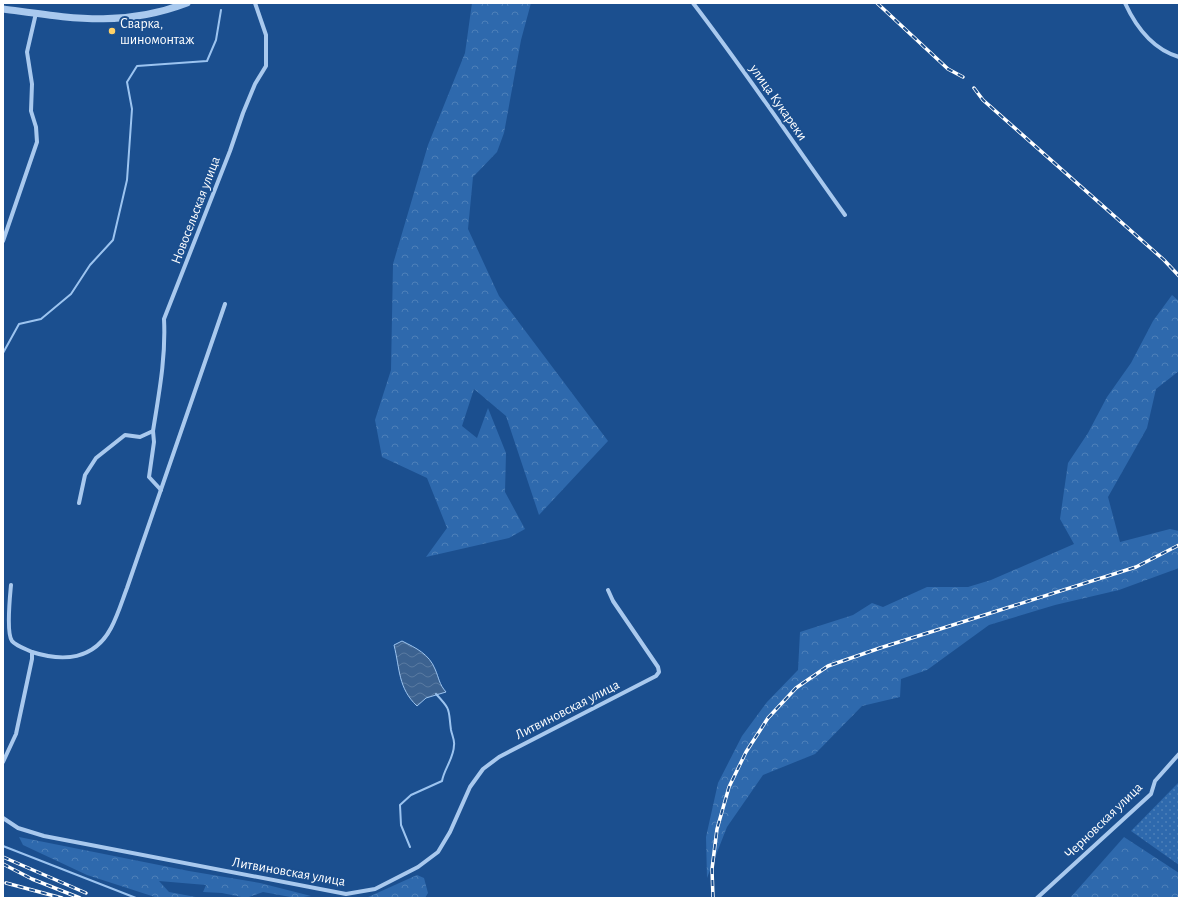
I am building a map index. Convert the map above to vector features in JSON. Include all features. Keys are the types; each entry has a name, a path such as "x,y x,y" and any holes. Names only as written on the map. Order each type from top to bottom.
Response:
{"street":[{"path":"3,9 59,17 111,19 140,17 167,11 188,3"},
{"name":"Новосельская улица","path":"161,490 149,477 154,442 153,431 160,394 164,351 164,319 230,151 243,113 255,84 266,66 266,35 255,3"},
{"name":"улица Кукареки","path":"692,3 737,61 754,88 845,216"},
{"path":"1125,3 1132,18 1146,37 1157,47 1179,57"},
{"path":"3,241 37,142 36,127 31,111 32,84 27,52 36,13"},
{"path":"11,585 8,605 10,638 14,643 32,652 44,656 76,657 98,644 111,628 161,490 225,304"},
{"path":"79,503 85,475 96,458 125,435 140,437 153,431"},
{"name":"Литвиновская улица","path":"3,818 18,828 44,836 346,894 375,889 418,867 438,852 450,832 470,788 483,768 499,757 656,676 659,672 658,667 613,601 608,590"},
{"path":"3,762 16,734 32,659 32,652"},
{"name":"Черновская улица","path":"1038,898 1151,794 1156,781 1179,754"}],"green space":[{"path":"472,3 531,3 521,40 504,133 497,152 473,177 468,229 499,296 608,441 539,515 506,416 474,389 462,426 477,438 488,408 506,453 505,492 525,529 509,538 426,557 447,528 427,478 382,457 375,420 391,370 393,264 428,145 465,53"},
{"path":"1172,295 1179,301 1179,371 1156,389 1147,428 1108,497 1120,542 1170,529 1179,531 1179,568 1119,590 1055,605 989,625 927,670 901,679 900,697 862,706 815,754 763,775 727,827 707,878 706,837 718,783 742,736 767,702 798,670 800,632 853,615 872,603 883,607 927,587 968,587 991,580 1074,544 1060,519 1068,463 1088,433 1107,397 1131,363 1153,321"},
{"path":"1179,782 1179,865 1131,831"},
{"path":"19,837 189,871 260,883 311,896 296,898 263,892 246,898 222,893 203,892 206,885 159,881 169,892 201,898 158,898 87,875 23,845"},
{"path":"1124,837 1179,873 1179,898 1070,898"},
{"path":"417,875 424,878 428,893 425,898 366,898"}],"water":[{"path":"402,641 426,655 435,669 440,684 446,692 426,698 417,706 406,692 401,678 394,645"}],"waterway":[{"path":"3,353 19,324 41,319 71,294 90,265 113,240 127,180 132,109 127,82 137,66 207,61 216,40 221,10"},
{"path":"410,847 401,825 400,805 411,795 442,781 454,750 448,710 436,694"},
{"path":"3,846 136,898"}],"railway":[{"path":"877,3 948,69 963,77"},
{"path":"974,88 983,100 1164,260 1179,276"},
{"path":"713,898 712,869 717,829 729,787 746,752 768,718 796,688 828,666 880,648 1136,567 1179,545"},
{"path":"3,857 86,893"},
{"path":"3,864 32,879 80,898"},
{"path":"6,883 62,898"}],"place":[{"name":"Сварка, шиномонтаж","path":"112,31"}]}
